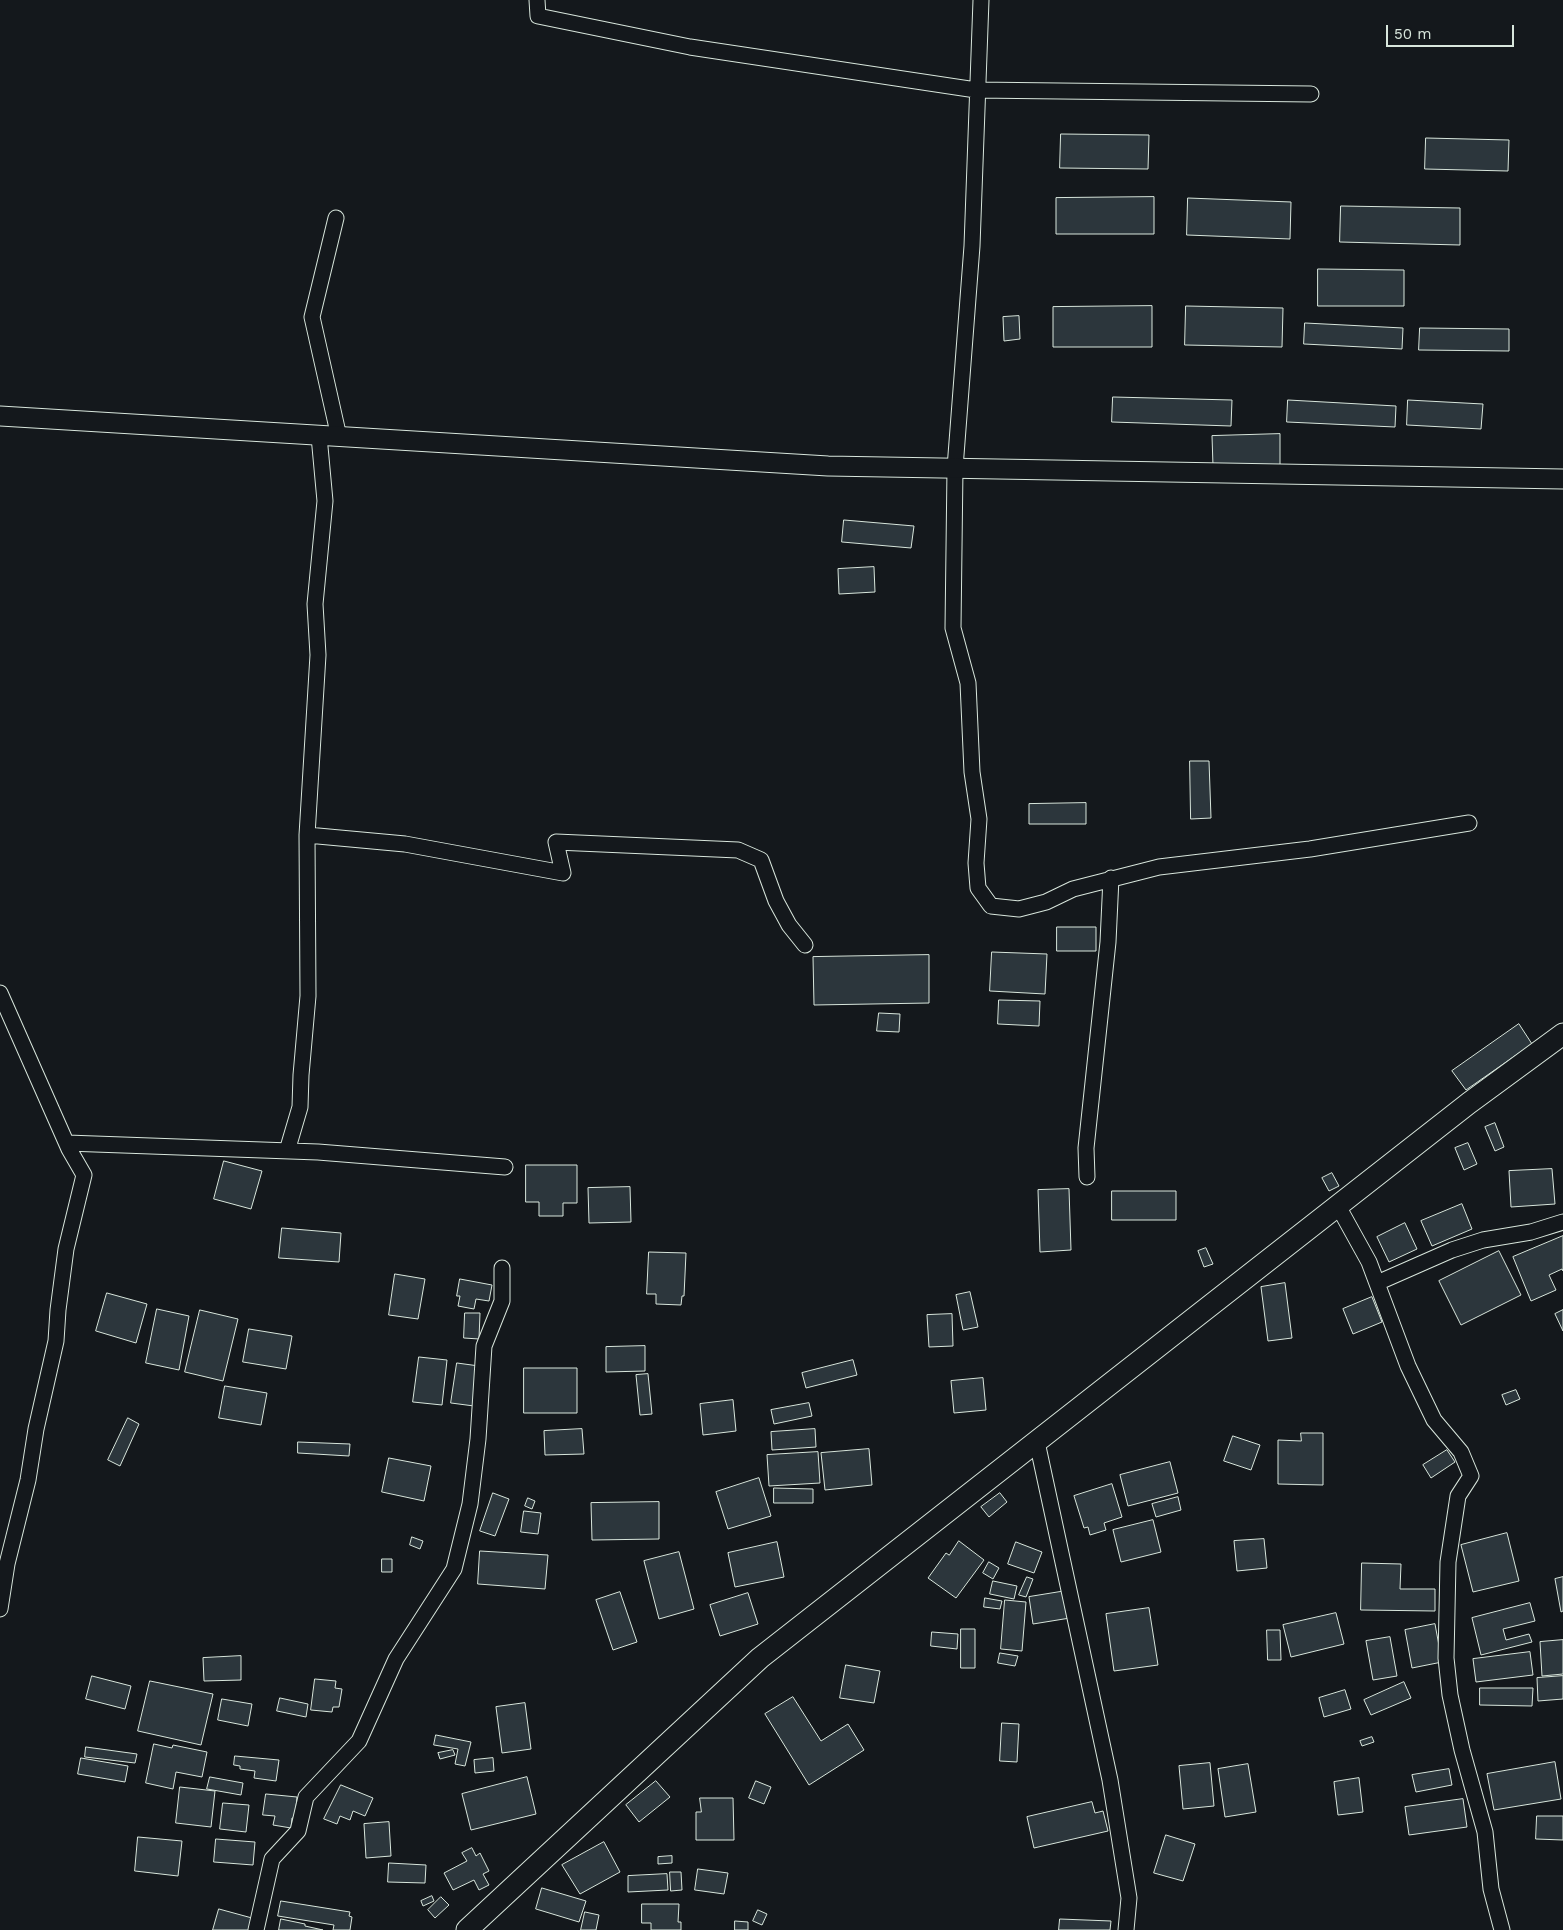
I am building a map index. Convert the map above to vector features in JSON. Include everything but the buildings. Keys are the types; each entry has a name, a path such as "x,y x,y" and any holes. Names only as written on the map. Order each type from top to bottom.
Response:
{"main road":[{"path":"467,1930 760,1658 1469,1103 1563,1034"}],"street":[{"path":"537,0 538,16 690,47 976,90 1311,94"},
{"path":"981,0 976,90 972,246 955,468 953,628 968,683 972,772 979,819 976,863 978,888 991,906 1019,910 1111,878 1160,867 1310,849 1469,823"},
{"path":"336,218 312,316 339,437"},
{"path":"0,416 828,466 1563,479"},
{"path":"287,1151 300,1107 300,1075 308,996 307,835 318,655 315,604 325,501 319,436"},
{"path":"307,835 405,844 563,873 556,842 738,850 761,860 776,901 789,925 805,945"},
{"path":"1087,1177 1086,1148 1108,942 1111,878"},
{"path":"0,993 67,1143 84,1175 66,1249 56,1341 36,1429 28,1480 7,1564 0,1609"},
{"path":"67,1143 287,1151 392,1157 505,1167"},
{"path":"1338,1206 1369,1262 1408,1366 1434,1420 1461,1452 1471,1476 1458,1496 1448,1562 1446,1658 1450,1695 1462,1750 1485,1832 1491,1889 1502,1930"},
{"path":"1377,1283 1452,1250 1483,1240 1531,1232 1563,1222"},
{"path":"256,1930 272,1859 298,1831 306,1798 359,1741 396,1659 454,1569 470,1504 478,1438 484,1346 502,1301 502,1268"},
{"path":"1037,1442 1110,1780 1128,1898 1126,1930"}]}
